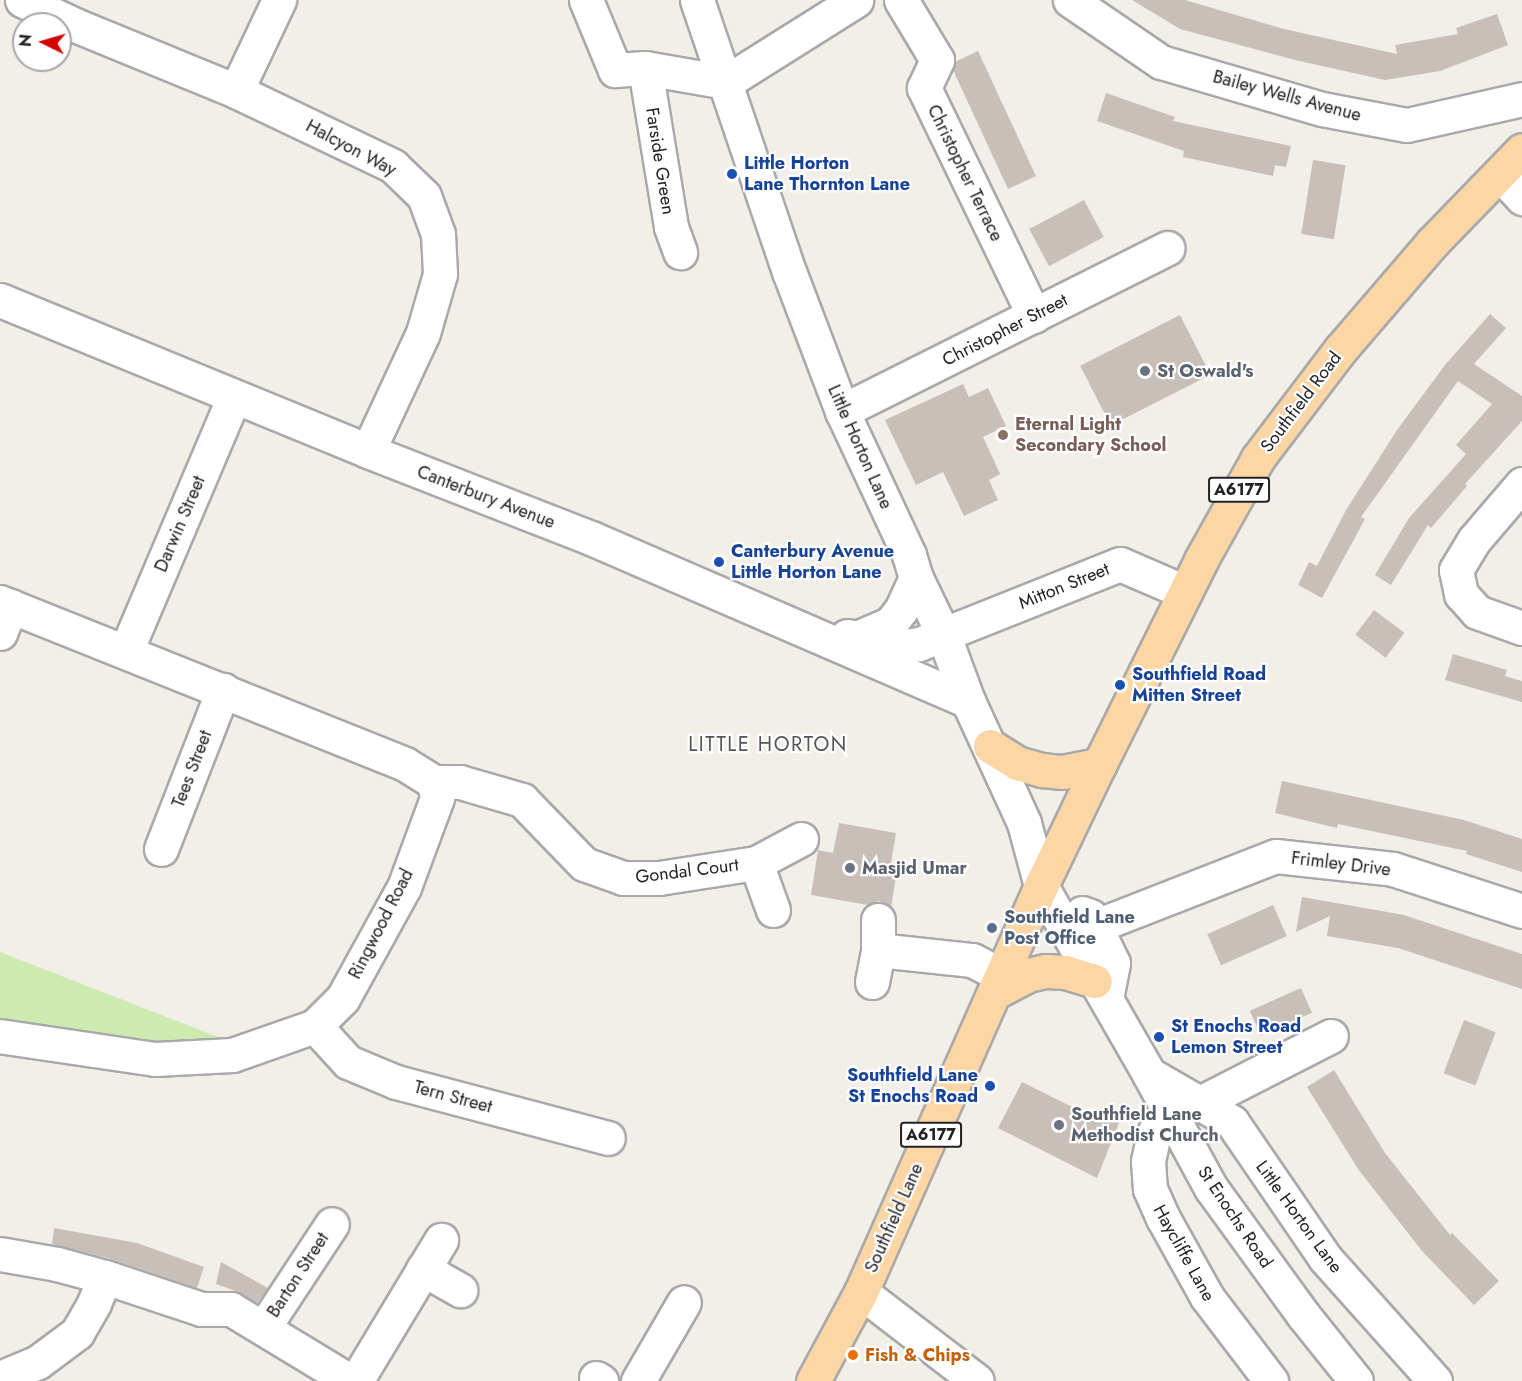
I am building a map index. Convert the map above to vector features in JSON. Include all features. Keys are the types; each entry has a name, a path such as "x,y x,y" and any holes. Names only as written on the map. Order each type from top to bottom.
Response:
{"main road":[{"name":"Southfield Road","path":"1046,894 1099,765 1185,592 1264,449 1340,350 1432,243 1522,150"},
{"path":"990,746 1017,763 1042,770 1062,772 1099,765"},
{"name":"Southfield Lane","path":"813,1381 861,1292 998,984 1046,894"},
{"path":"998,984 1046,971 1065,972 1101,989"}],"street":[{"name":"Halcyon Way","path":"22,0 75,25 236,91 393,166 424,196 438,234 440,274 423,333 368,451"},
{"path":"236,91 279,0"},
{"path":"585,0 615,70 645,68 726,82 844,3"},
{"name":"Little Horton Lane","path":"697,0 790,274 843,411 909,555 916,579 944,636 969,701 1024,823 1046,894"},
{"name":"Christopher Terrace","path":"901,0 937,60 924,88 1034,316"},
{"name":"Bailey Wells Avenue","path":"1070,0 1161,62 1322,109 1407,125 1522,99"},
{"name":"Farside Green","path":"645,68 671,227 680,252"},
{"path":"1500,174 1522,198"},
{"name":"Christopher Street","path":"843,411 1167,248"},
{"name":"Canterbury Avenue","path":"0,300 368,451 591,538 969,701"},
{"name":"Darwin Street","path":"126,651 234,397"},
{"path":"1522,484 1474,540 1456,570 1461,594 1477,612 1488,618 1522,628"},
{"name":"Mitton Street","path":"800,629 903,646 944,636 1120,564 1185,592"},
{"path":"859,637 890,624 901,610 916,579"},
{"path":"4,614 126,651 405,764 434,782"},
{"name":"Tees Street","path":"161,849 223,690"},
{"name":"Gondal Court","path":"434,782 460,782 522,800 584,864 623,878 659,878 756,863 801,839"},
{"name":"Ringwood Road","path":"0,1036 155,1059 232,1055 315,1026 343,998 404,887 437,798 434,782"},
{"name":"Frimley Drive","path":"1096,926 1276,856 1393,869 1522,910"},
{"name":"Gondal Court","path":"756,863 773,910"},
{"path":"1046,894 1090,916 1096,926 1113,963 1101,989"},
{"name":"St Enochs Road","path":"1046,894 1211,1188 1304,1316 1356,1381"},
{"path":"872,982 878,935 972,960 998,984"},
{"name":"Tern Street","path":"315,1026 348,1062 396,1082 608,1138"},
{"path":"1200,1103 1331,1036"},
{"name":"Little Horton Lane","path":"1149,1074 1232,1122 1325,1258 1435,1381"},
{"name":"Haycliffe Lane","path":"1167,1110 1154,1133 1148,1161 1150,1189 1163,1218 1207,1297 1256,1376"},
{"name":"Barton Street","path":"264,1327 332,1224"},
{"path":"356,1381 441,1240"},
{"path":"0,1254 57,1264 105,1276 201,1309 231,1309 350,1381"},
{"path":"423,1269 459,1290"},
{"path":"0,1378 38,1362 77,1333 94,1303 105,1276"},
{"path":"861,1292 977,1381"},
{"path":"638,1381 684,1302"}],"green space":[{"path":"0,952 223,1039 147,1044 0,1021"}],"building":[{"path":"1132,0 1185,0 1284,29 1397,54 1395,45 1458,34 1456,28 1497,14 1508,45 1440,71 1385,80 1295,60 1180,29"},
{"path":"978,51 1036,176 1008,189 953,70 955,62"},
{"path":"1106,93 1175,117 1173,121 1291,146 1286,167 1275,165 1273,176 1183,157 1184,151 1097,121"},
{"path":"1313,160 1346,165 1334,239 1301,234"},
{"path":"1084,200 1104,237 1049,266 1029,229"},
{"path":"1490,314 1506,328 1474,364 1522,396 1522,421 1465,484 1467,486 1431,528 1428,525 1391,585 1375,575 1409,518 1466,454 1456,445 1492,404 1458,381 1361,517 1365,519 1322,598 1298,585 1309,562 1317,566 1346,510 1397,430 1445,365"},
{"name":"St Oswald's","path":"1180,315 1210,375 1111,426 1080,366"},
{"path":"963,384 969,397 988,388 1006,426 983,437 1000,474 989,480 998,500 964,516 943,472 916,485 885,420"},
{"path":"1374,610 1404,633 1386,658 1355,635"},
{"path":"1453,654 1507,670 1505,676 1522,681 1522,702 1445,680"},
{"path":"1282,781 1464,820 1522,839 1522,872 1466,854 1467,851 1338,824 1337,828 1275,813"},
{"name":"Masjid Umar","path":"839,823 896,833 889,875 896,876 891,908 879,901 868,905 811,895 818,850 833,853"},
{"path":"1302,897 1404,915 1522,954 1522,989 1398,948 1327,936 1330,916 1296,932"},
{"path":"1273,905 1287,936 1221,965 1207,934"},
{"path":"1301,988 1312,1013 1261,1035 1250,1011"},
{"path":"1464,1020 1496,1032 1475,1085 1444,1073"},
{"path":"1334,1070 1385,1153 1450,1235 1452,1233 1499,1281 1474,1305 1422,1251 1358,1169 1307,1087"},
{"name":"Southfield Lane Methodist Church","path":"1022,1082 1094,1118 1097,1110 1120,1120 1097,1178 998,1128"},
{"path":"54,1228 137,1243 204,1267 197,1288 111,1259 52,1244"},
{"path":"221,1262 268,1288 257,1303 241,1293 216,1284"}],"place":[{"name":"Little Horton Lane Thornton Lane","path":"732,174"},
{"name":"St Oswald's","path":"1145,371"},
{"name":"Eternal Light Secondary School","path":"1003,435"},
{"name":"Canterbury Avenue Little Horton Lane","path":"719,562"},
{"name":"Southfield Road Mitten Street","path":"1120,685"},
{"name":"Masjid Umar","path":"850,868"},
{"name":"Southfield Lane Post Office","path":"992,928"},
{"name":"St Enochs Road Lemon Street","path":"1159,1037"},
{"name":"Southfield Lane St Enochs Road","path":"990,1086"},
{"name":"Southfield Lane Methodist Church","path":"1059,1125"},
{"name":"Fish & Chips","path":"853,1355"}],"district":[{"name":"LITTLE HORTON","path":"768,744"}]}
